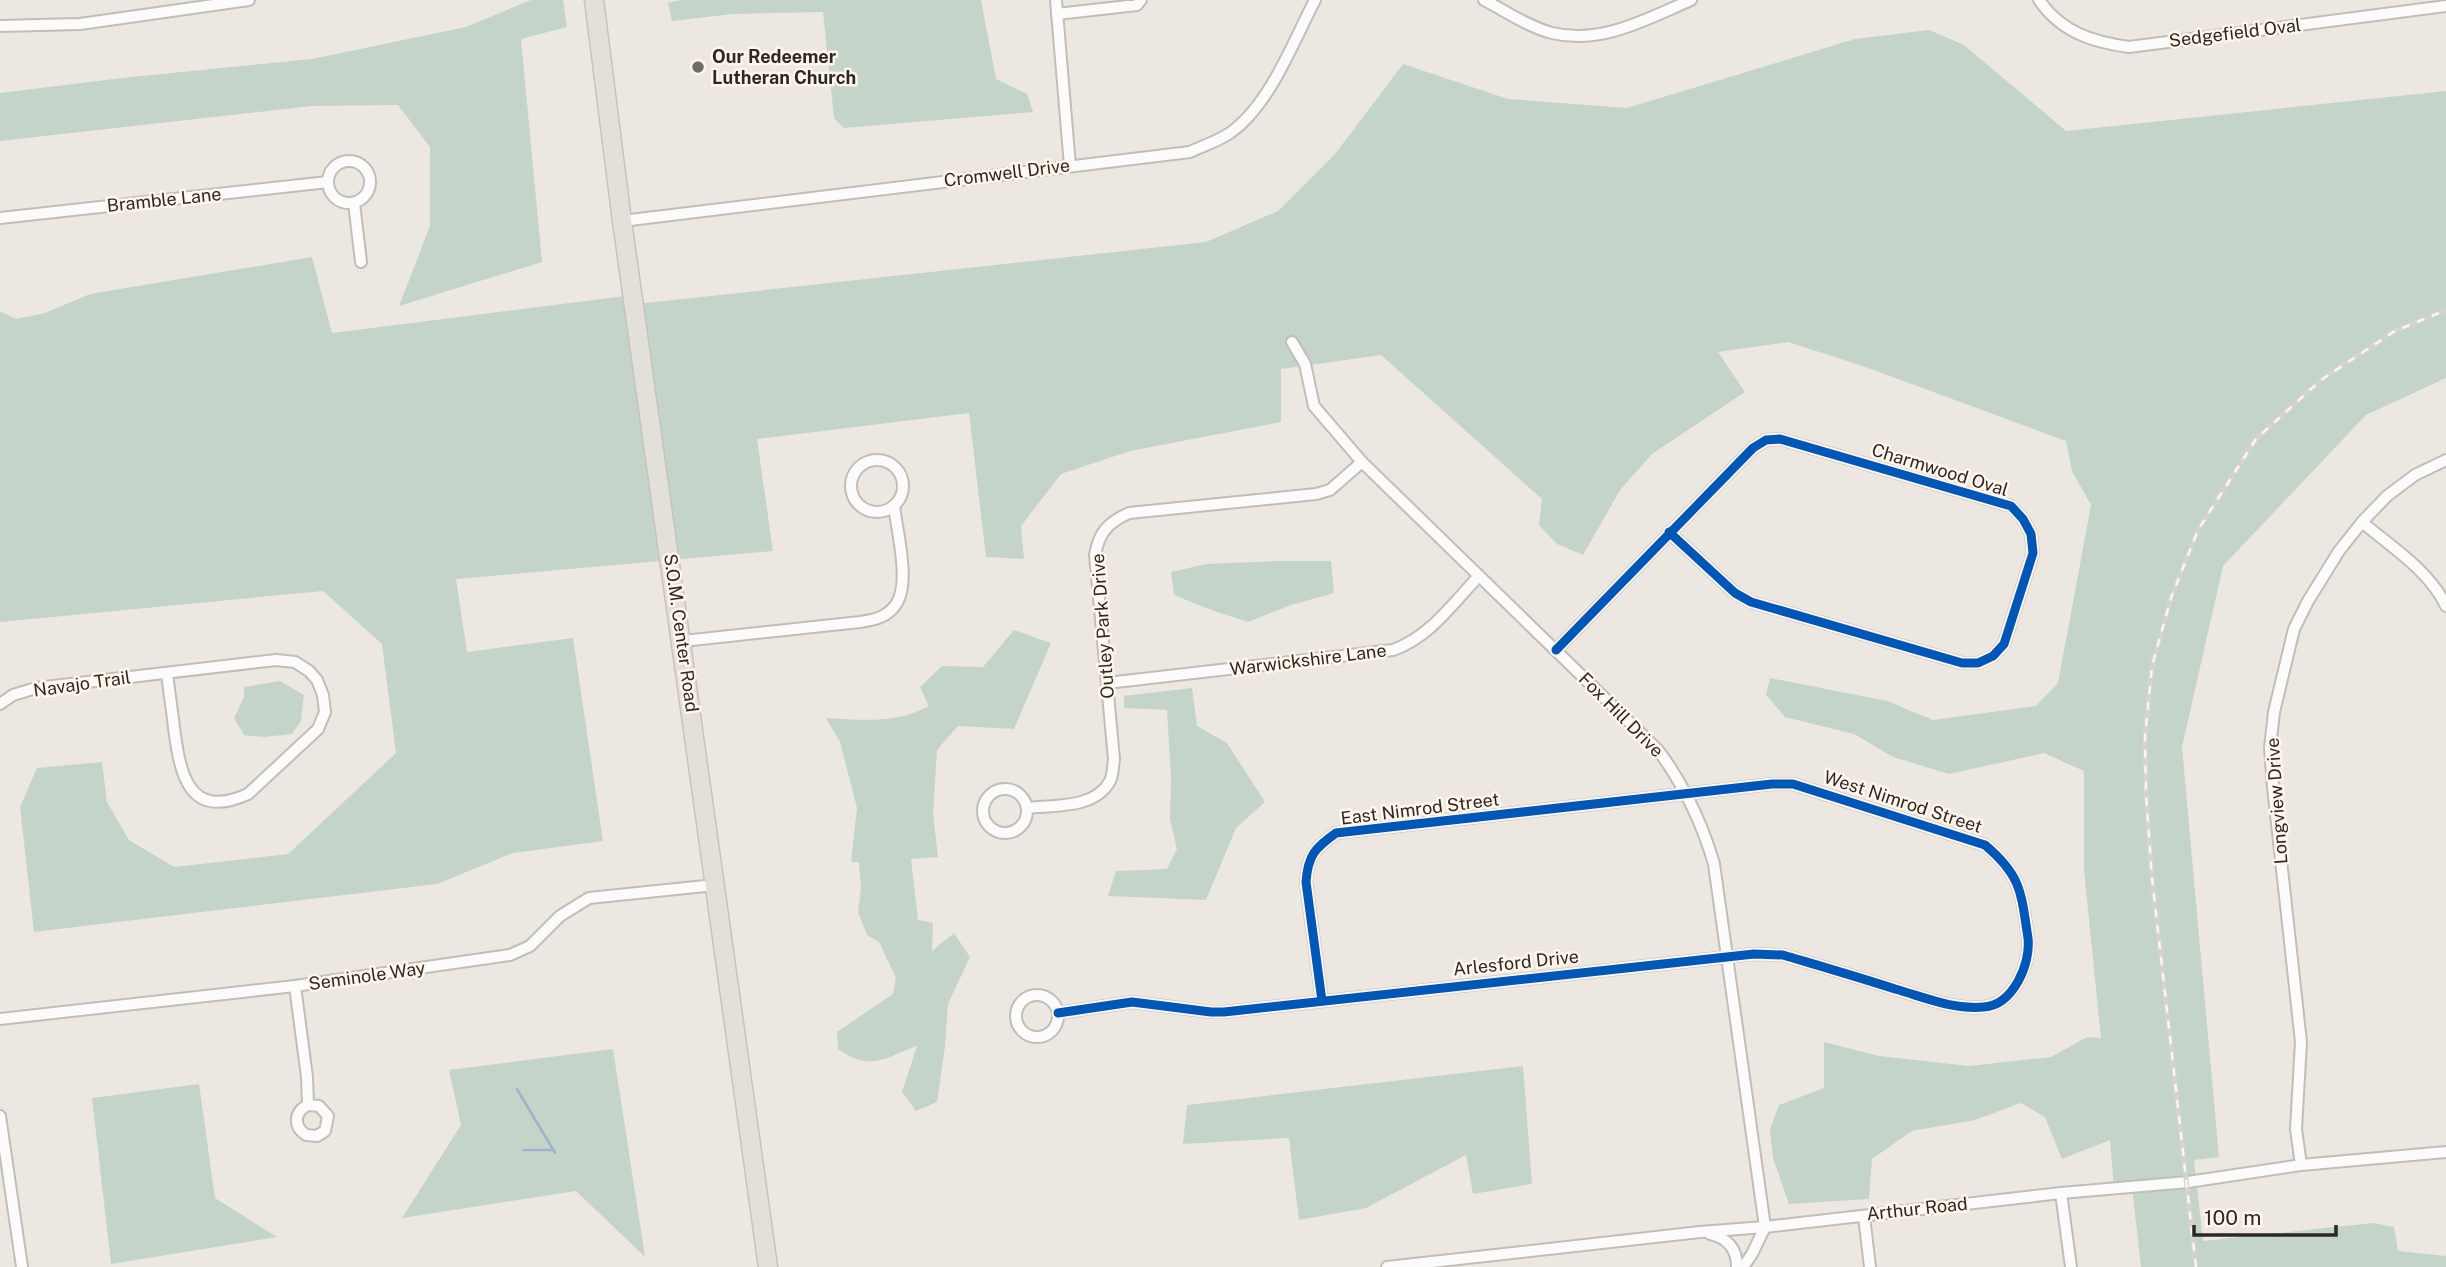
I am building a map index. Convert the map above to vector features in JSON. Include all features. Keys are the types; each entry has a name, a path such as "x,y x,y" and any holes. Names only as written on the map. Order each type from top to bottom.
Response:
{"main road":[{"name":"S.O.M. Center Road","path":"594,0 622,221 768,1267"}],"street":[{"path":"0,26 80,24 249,0"},
{"path":"1056,0 1070,166"},
{"path":"1057,14 1137,5 1141,0"},
{"name":"Cromwell Drive","path":"622,221 1190,152 1231,133 1248,117 1267,92 1315,0"},
{"path":"1484,0 1549,33 1576,37 1601,35 1628,27 1691,0"},
{"name":"Sedgefield Oval","path":"2039,0 2047,12 2063,26 2084,38 2129,47 2446,6"},
{"path":"345,161 359,163 369,174 366,195 354,203 335,199 328,188 333,168 345,161"},
{"name":"Bramble Lane","path":"0,218 328,181"},
{"path":"354,203 360,262"},
{"name":"Fox Hill Drive","path":"1292,342 1305,364 1314,405 1362,462 1658,750 1675,772 1705,834 1714,864 1765,1227"},
{"name":"Charmwood Oval","path":"1556,650 1669,532 1753,448 1766,440 1780,439 2011,506 2023,519 2031,534 2033,553 2004,644 1993,656 1978,663 1962,663 1751,601 1725,584 1669,532"},
{"path":"682,641 880,618 895,607 903,589 894,506 903,491 901,474 888,462 880,460 863,464 857,470 851,485 856,501 870,511 878,512 894,506"},
{"name":"Longview Drive","path":"2301,1165 2296,1129 2301,1042 2270,748 2274,712 2294,629 2325,571 2362,522 2388,496 2415,475 2446,460"},
{"name":"Outley Park Drive","path":"1027,808 1085,802 1101,793 1111,779 1114,759 1094,555 1098,539 1116,519 1129,513 1316,494 1330,490 1362,462"},
{"path":"2362,522 2425,575 2446,606"},
{"name":"Warwickshire Lane","path":"1107,683 1393,650 1408,645 1425,634 1479,576"},
{"name":"Navajo Trail","path":"0,704 13,695 36,688 276,660 295,662 309,671 317,680 323,695 324,712 318,729 248,794 236,799 214,802 190,788 179,765 167,673"},
{"name":"West Nimrod Street","path":"1686,794 1793,783 1985,845 2001,858 2021,889 2029,948 2026,967 2003,1000 1987,1007 1971,1008"},
{"path":"1000,790 1015,791 1021,795 1027,808 1024,822 1014,831 1007,832 1000,832 988,824 984,811 988,797 1000,790"},
{"name":"East Nimrod Street","path":"1322,1001 1306,882 1308,863 1318,846 1336,833 1686,794"},
{"name":"Seminole Way","path":"0,1019 295,986 510,955 530,946 560,916 589,898 715,885"},
{"name":"Arlesford Drive","path":"1058,1013 1120,1002 1211,1012 1754,954 1783,955 1954,1006 1971,1008"},
{"path":"295,986 308,1105"},
{"path":"0,1116 22,1267"},
{"name":"Arthur Road","path":"1387,1267 2061,1193 2188,1182 2301,1165 2446,1152"},
{"path":"2061,1193 2071,1267"},
{"path":"1864,1216 1870,1267"},
{"path":"1700,1232 1728,1241 1735,1251 1740,1267 1752,1254 1765,1227"}],"green space":[{"path":"531,0 563,0 567,27 521,39 542,262 399,306 430,226 430,147 398,105 312,106 0,141 0,93 312,59 466,27"},
{"path":"681,0 981,0 996,79 1027,94 1033,112 844,128 834,118 823,12 733,14 672,21 668,3"},
{"path":"1929,30 1964,45 2066,131 2446,91 2446,378 2366,415 2223,566 2182,747 2219,1157 2194,1160 2203,1241 2373,1223 2394,1227 2398,1251 2446,1256 2446,1267 2141,1267 2132,1187 2114,1188 2110,1140 2062,1159 2045,1117 2021,1103 1975,1120 1912,1131 1872,1159 1869,1199 1789,1204 1773,1158 1770,1130 1779,1105 1824,1088 1824,1042 1879,1056 1969,1066 2051,1057 2087,1037 2101,1038 2084,870 2084,771 2044,753 1949,774 1893,757 1854,734 1785,717 1766,695 1770,678 1887,701 1933,720 2036,706 2058,683 2091,505 2072,471 2066,441 1863,366 1788,342 1718,352 1745,392 1652,454 1620,490 1583,555 1557,544 1539,525 1542,499 1381,355 1281,369 1281,422 1130,451 1061,474 1021,526 1024,559 986,557 969,413 757,439 773,551 456,579 467,652 573,638 603,841 513,853 437,884 34,932 20,807 37,768 102,762 107,802 129,840 174,867 288,854 396,753 382,644 323,591 0,622 0,311 16,319 45,313 90,294 312,257 332,333 633,295 635,304 1206,242 1278,211 1335,154 1403,64 1508,99 1627,108 1855,39"},
{"path":"1331,561 1334,593 1291,605 1248,622 1174,595 1171,572 1206,564"},
{"path":"1014,630 1051,643 1014,729 958,726 937,750 933,814 938,857 911,859 918,920 933,923 932,951 954,933 970,957 948,1004 937,1102 916,1111 902,1092 917,1046 877,1061 860,1060 838,1049 837,1032 893,994 896,978 879,942 867,935 858,912 861,888 859,862 851,862 857,808 840,742 826,718 866,720 917,712 929,706 920,687 942,666 983,667"},
{"path":"280,681 304,695 301,721 292,734 265,737 244,735 234,718 244,697 244,687"},
{"path":"1192,688 1197,726 1227,743 1265,802 1236,828 1206,900 1108,896 1116,871 1167,869 1177,849 1170,819 1171,778 1167,710 1124,708 1124,696"},
{"path":"613,1049 645,1257 576,1191 402,1218 461,1125 449,1070"},
{"path":"1523,1066 1532,1184 1473,1194 1466,1155 1366,1208 1299,1220 1289,1138 1183,1144 1187,1105"},
{"path":"199,1084 215,1198 277,1237 111,1264 92,1098"}],"waterway":[{"path":"517,1089 555,1153"},
{"path":"523,1150 554,1150"}],"railway":[{"path":"2196,1267 2152,878 2145,736 2152,666 2171,598 2198,530 2256,439 2321,380 2395,331 2446,310"}],"cycle path":[{"path":"1556,650 1753,448 1766,440 1780,439 2011,506 2023,519 2031,534 2033,553 2004,644 1993,656 1978,663 1962,663 1751,602 1735,593 1669,532"},
{"path":"1058,1013 1132,1002 1224,1012 1754,954 1783,955 1939,1002 1961,1007 1984,1007 2004,999 2018,982 2026,959 2028,938 2018,886 2006,866 1985,845 1793,784 1772,784 1336,833 1314,853 1306,882 1322,1001"}],"place":[{"name":"Our Redeemer Lutheran Church","path":"698,67"}]}
